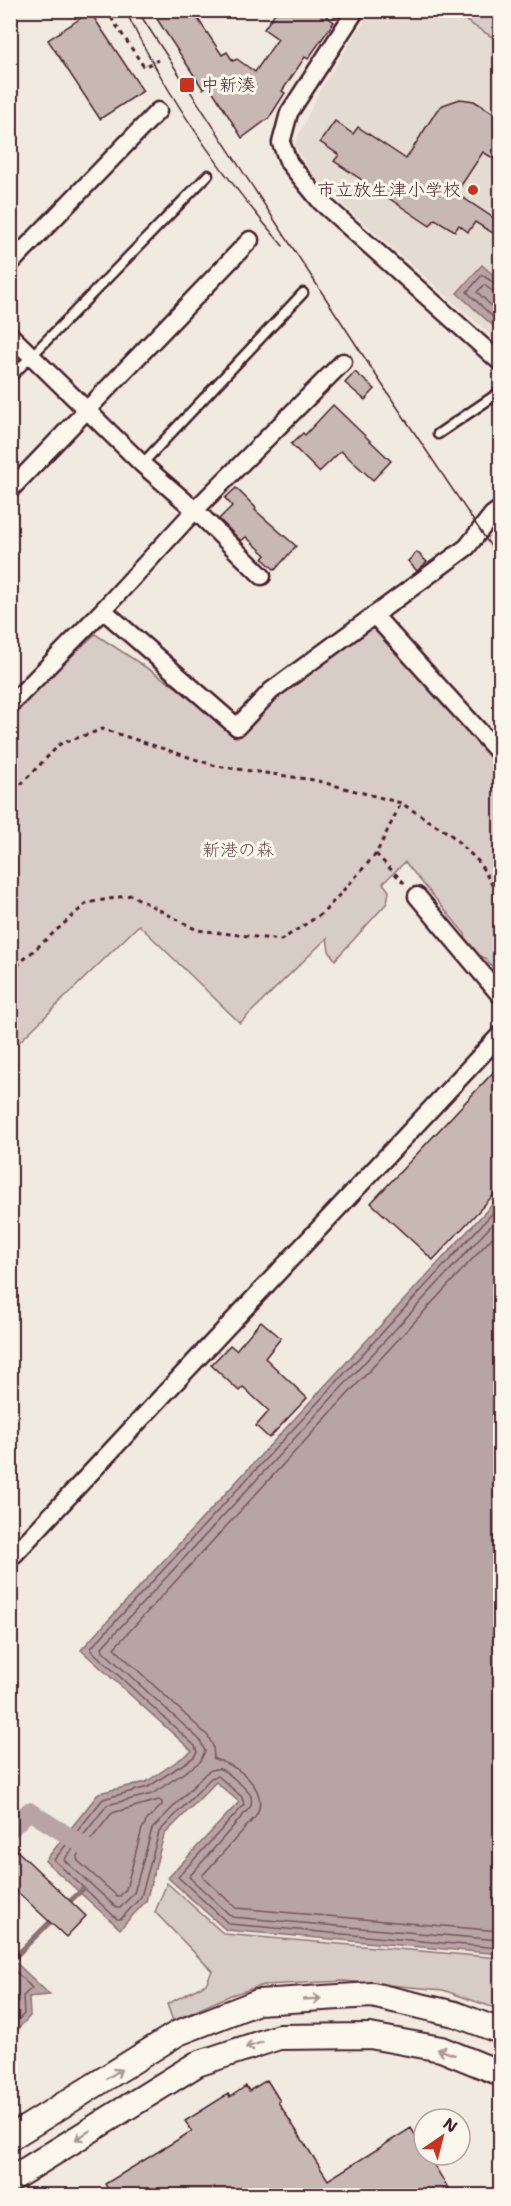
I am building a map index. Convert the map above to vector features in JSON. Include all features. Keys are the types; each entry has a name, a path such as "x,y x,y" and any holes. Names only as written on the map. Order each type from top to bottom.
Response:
{"street":[{"path":"353,12 289,113 281,143 289,163 321,202 501,362"},
{"path":"10,264 158,111"},
{"path":"10,490 250,240"},
{"path":"10,335 142,464 195,510 262,576"},
{"path":"10,705 103,610 195,510 343,362"},
{"path":"103,610 237,727 271,691 466,547 498,517"},
{"path":"374,615 501,754"},
{"path":"417,896 501,995"},
{"path":"10,1559 501,1035"},
{"path":"10,2138 178,2033 258,2002 372,1995 455,2014 501,2031"},
{"path":"10,2180 197,2064 279,2037 370,2036 441,2049 501,2073"}],"lane":[{"path":"10,378 208,175"},
{"path":"142,464 303,293"},
{"path":"438,434 501,392"}],"path":[{"path":"106,10 144,67 158,60"},
{"path":"10,799 23,782 60,744 103,729 216,766 314,780 401,802 450,834 478,861 501,897"},
{"path":"10,972 87,903 131,895 197,930 281,940 323,913 376,854 401,802"},
{"path":"376,854 417,896"}],"shaded area":[{"path":"371,11 500,11 500,343 315,180 294,145 321,88"}],"green space":[{"path":"450,11 500,11 500,42"},
{"name":"新港の森","path":"374,615 500,754 500,976 485,958 480,957 466,944 465,934 405,862 383,883 389,891 387,903 335,960 329,951 327,938 240,1023 139,925 11,1050 11,713 95,634 237,727"},
{"path":"167,1883 224,1934 500,1958 500,2010 443,1990 344,1981 264,1985 231,1995 173,2021 167,2004 206,1984 212,1971 155,1912"}],"water":[{"path":"482,265 500,281 500,332 457,293"},
{"path":"500,1196 500,1954 226,1930 168,1878 239,1802 216,1782 164,1835 146,1901 120,1929 45,1861 99,1793 146,1782 192,1751 81,1650"},
{"path":"11,1958 50,1995 29,1997 30,2016 11,2036"}],"building":[{"path":"151,10 192,10 222,55 227,52 233,61 237,59 255,72 278,39 264,29 277,10 328,10 325,15 334,22 308,59 305,57 282,91 285,93 269,118 242,138 209,85 203,89"},
{"path":"90,12 143,91 100,119 48,40"},
{"path":"460,99 474,101 501,118 501,163 483,152 456,193 501,223 501,238 475,222 468,232 459,225 455,231 435,219 430,226 334,161 339,155 320,142 335,121 353,134 358,127 406,159 437,110 443,105"},
{"path":"355,372 375,389 365,400 345,383"},
{"path":"333,405 391,461 373,480 341,451 319,472 291,444 303,433 305,435"},
{"path":"236,488 256,508 255,510 296,546 275,570 263,559 266,555 246,537 241,541 219,519 232,506 225,498"},
{"path":"417,552 427,562 417,571 408,561"},
{"path":"501,1064 501,1187 433,1260 371,1203"},
{"path":"261,1321 281,1338 265,1358 307,1398 269,1438 256,1426 269,1411 243,1387 239,1391 211,1365 230,1345 236,1350"},
{"path":"10,1844 86,1916 66,1937 10,1885"},
{"path":"267,2080 280,2101 278,2102 328,2180 411,2128 412,2167 435,2167 453,2196 112,2196 105,2184 192,2131 185,2121 228,2094 230,2097 246,2086 249,2091"}],"waterway":[{"path":"10,1830 29,1811 86,1847"},
{"path":"66,1905 83,1889"},
{"path":"10,1962 53,1919"}],"tram line":[{"path":"125,10 141,42 196,133 238,191 283,246"},
{"path":"137,10 500,560"}],"place":[{"name":"中新湊","path":"187,85"},
{"name":"市立放生津小学校","path":"473,190"}]}
